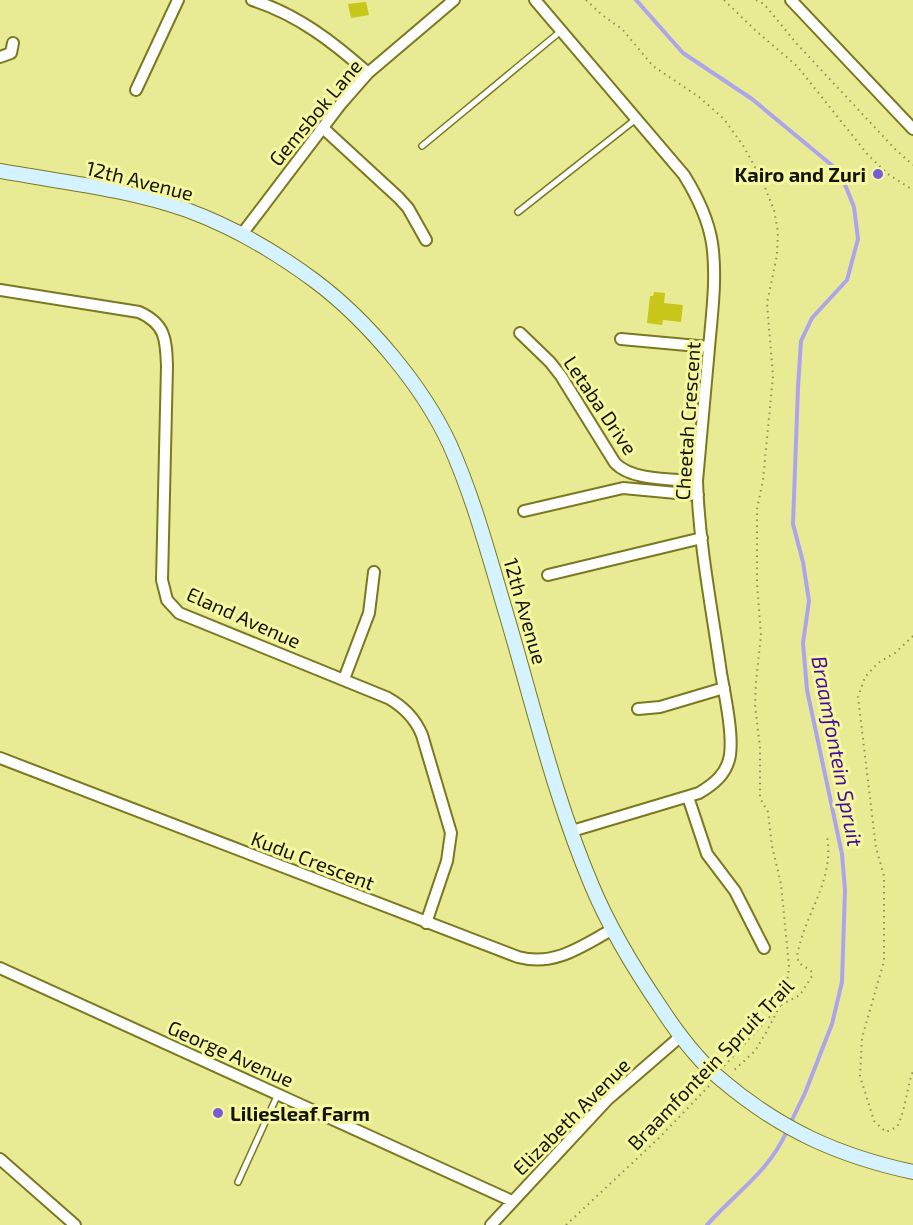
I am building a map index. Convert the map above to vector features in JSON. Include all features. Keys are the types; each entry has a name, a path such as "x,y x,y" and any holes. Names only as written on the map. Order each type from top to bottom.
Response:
{"street":[{"path":"136,90 178,0"},
{"path":"252,0 270,6 321,33 368,73"},
{"name":"Gemsbok Lane","path":"242,234 340,105 368,73 454,0"},
{"name":"Cheetah Crescent","path":"535,0 684,175 697,197 706,220 712,241 714,265 697,481 702,538 730,744 727,767 721,777 711,786 688,797 572,831"},
{"path":"791,0 913,129"},
{"path":"0,57 10,53 13,44"},
{"path":"323,128 399,198 408,208 426,240"},
{"name":"12th Avenue","path":"0,171 143,197 189,211 242,234 319,284 351,312 393,357 424,399 448,441 466,484 572,831 594,891 644,984 681,1036 723,1077 763,1111 800,1134 845,1154 913,1172"},
{"name":"Eland Avenue","path":"0,290 139,312 151,317 159,326 164,336 167,366 162,580 167,600 179,613 388,698 400,705 417,724 451,833 447,861 426,923"},
{"name":"Letaba Drive","path":"520,333 561,376 621,470 629,473 697,481"},
{"path":"621,339 709,347"},
{"path":"524,511 622,488 698,495"},
{"path":"548,575 702,538"},
{"path":"344,679 369,613 374,572"},
{"path":"638,709 660,707 724,688"},
{"name":"Kudu Crescent","path":"0,758 426,923 533,961 559,957 613,929"},
{"path":"688,797 708,854 735,891 764,948"},
{"name":"George Avenue","path":"0,968 512,1201"},
{"name":"Elizabeth Avenue","path":"491,1225 607,1100 681,1036"},
{"path":"0,1160 75,1225"}],"lane":[{"path":"422,146 561,31"},
{"path":"518,212 636,119"},
{"path":"238,1182 278,1094"}],"path":[{"path":"586,0 622,29 653,66 699,97 724,119 749,155 762,180 774,210 778,232 777,255 767,303 773,376 763,480 757,509 757,583 761,635 755,705 760,748 760,798 768,812 772,846 781,884 789,966 786,993 755,1051 723,1077"},
{"path":"724,0 797,66 868,155 888,174 913,190"},
{"path":"756,0 764,4 797,44 895,149 913,165"},
{"path":"913,636 895,653 878,663 865,677 858,697 876,848 884,876 884,961 862,1038 860,1076 874,1121 886,1132 897,1127 904,1114 909,1081 913,1071"},
{"name":"Braamfontein Spruit Trail","path":"566,1225 723,1077 722,1068 781,1005 800,995 812,976 811,971 796,957 823,885 830,853 827,836"}],"building":[{"path":"366,2 369,15 351,18 348,4"},
{"path":"654,292 665,293 664,303 683,305 681,322 663,320 662,325 647,323 650,296 653,296"}],"waterway":[{"name":"Braamfontein Spruit","path":"636,0 683,53 752,99 840,172 854,207 858,239 847,280 812,318 801,341 793,524 803,562 809,601 803,643 807,690 842,854 845,890 842,982 832,1024 805,1093 790,1124"},
{"name":"Braamfontein Spruit","path":"707,1225 771,1159 787,1131"}],"place":[{"name":"Kairo and Zuri","path":"878,174"},
{"name":"Liliesleaf Farm","path":"218,1113"}]}
